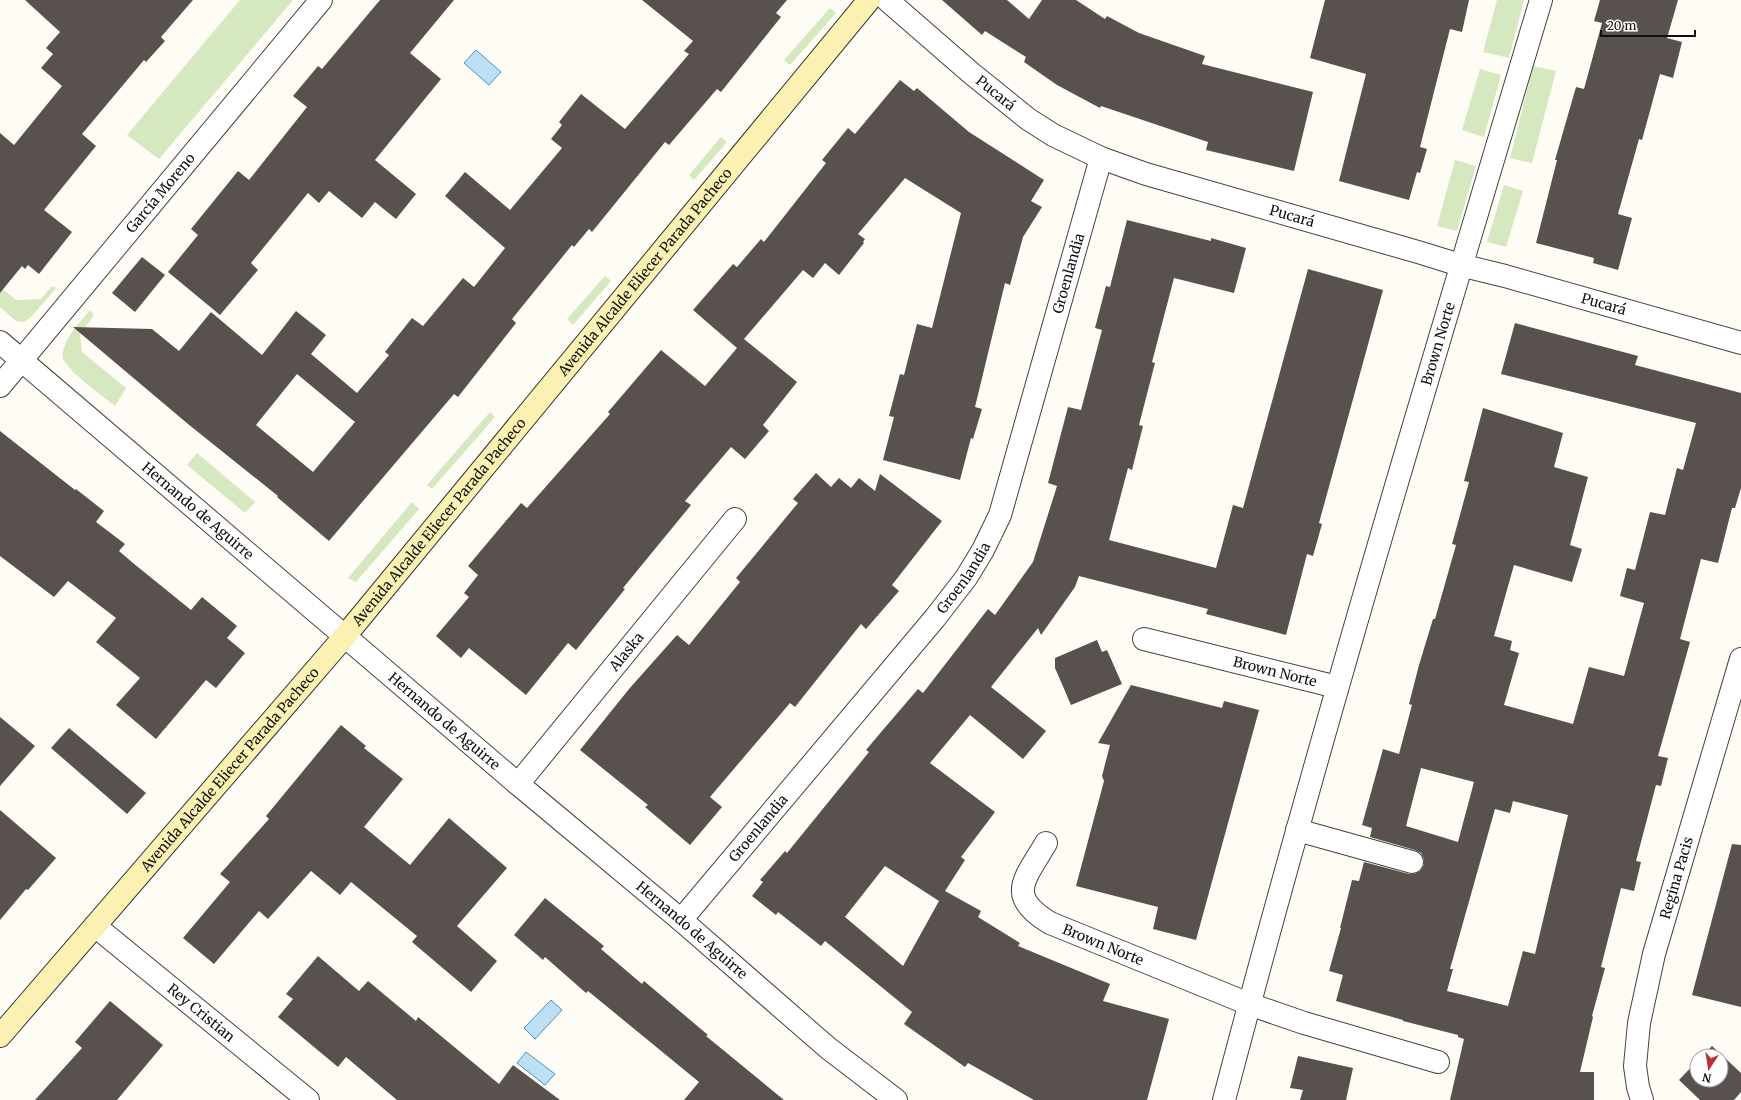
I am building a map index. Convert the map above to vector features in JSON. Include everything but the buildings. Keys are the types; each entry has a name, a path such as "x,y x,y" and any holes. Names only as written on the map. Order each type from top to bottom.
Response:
{"main road":[{"name":"Avenida Alcalde Eliecer Parada Pacheco","path":"0,1036 345,636 869,0"}],"street":[{"name":"García Moreno","path":"0,386 321,0"},
{"name":"Pucará","path":"887,0 1028,120 1053,135 1101,158 1146,174 1460,265 1741,343"},
{"name":"Brown Norte","path":"1224,1100 1249,1004 1337,687 1460,265 1541,0"},
{"name":"Groenlandia","path":"680,920 934,618 966,578 984,550 1000,515 1101,158"},
{"name":"Hernando de Aguirre","path":"0,342 518,784 680,920 828,1048 895,1099"},
{"name":"Alaska","path":"518,784 735,519"},
{"name":"Brown Norte","path":"1144,639 1337,687"},
{"name":"Regina Pacis","path":"1642,1100 1638,1087 1635,1066 1639,1023 1654,954 1741,659"},
{"path":"1297,830 1412,862"},
{"name":"Brown Norte","path":"1046,843 1024,882 1022,892 1024,901 1036,915 1050,923 1249,1004 1304,1023 1438,1062"},
{"name":"Rey Cristian","path":"95,926 308,1100"}],"green space":[{"path":"240,0 293,0 159,159 127,135"},
{"path":"1497,0 1524,0 1509,58 1483,52"},
{"path":"830,8 836,13 790,65 784,60"},
{"path":"1533,66 1556,71 1532,163 1510,158"},
{"path":"1480,69 1501,75 1484,137 1462,130"},
{"path":"721,137 727,142 694,180 689,175"},
{"path":"1455,160 1476,166 1457,231 1437,226"},
{"path":"1504,185 1523,191 1506,247 1487,242"},
{"path":"605,276 611,281 573,325 567,319"},
{"path":"52,286 56,288 31,317 24,322 16,321 0,307 0,287 16,300 41,299"},
{"path":"90,310 94,315 80,335 82,352 126,388 115,406 78,376 63,358 63,352 68,339"},
{"path":"490,412 495,417 432,489 427,485"},
{"path":"197,453 255,502 245,513 187,465"},
{"path":"412,502 419,509 356,582 348,578"}],"water":[{"path":"476,50 501,72 489,85 464,63"},
{"path":"551,1000 562,1010 535,1039 524,1028"},
{"path":"526,1052 555,1074 545,1085 517,1063"}]}
